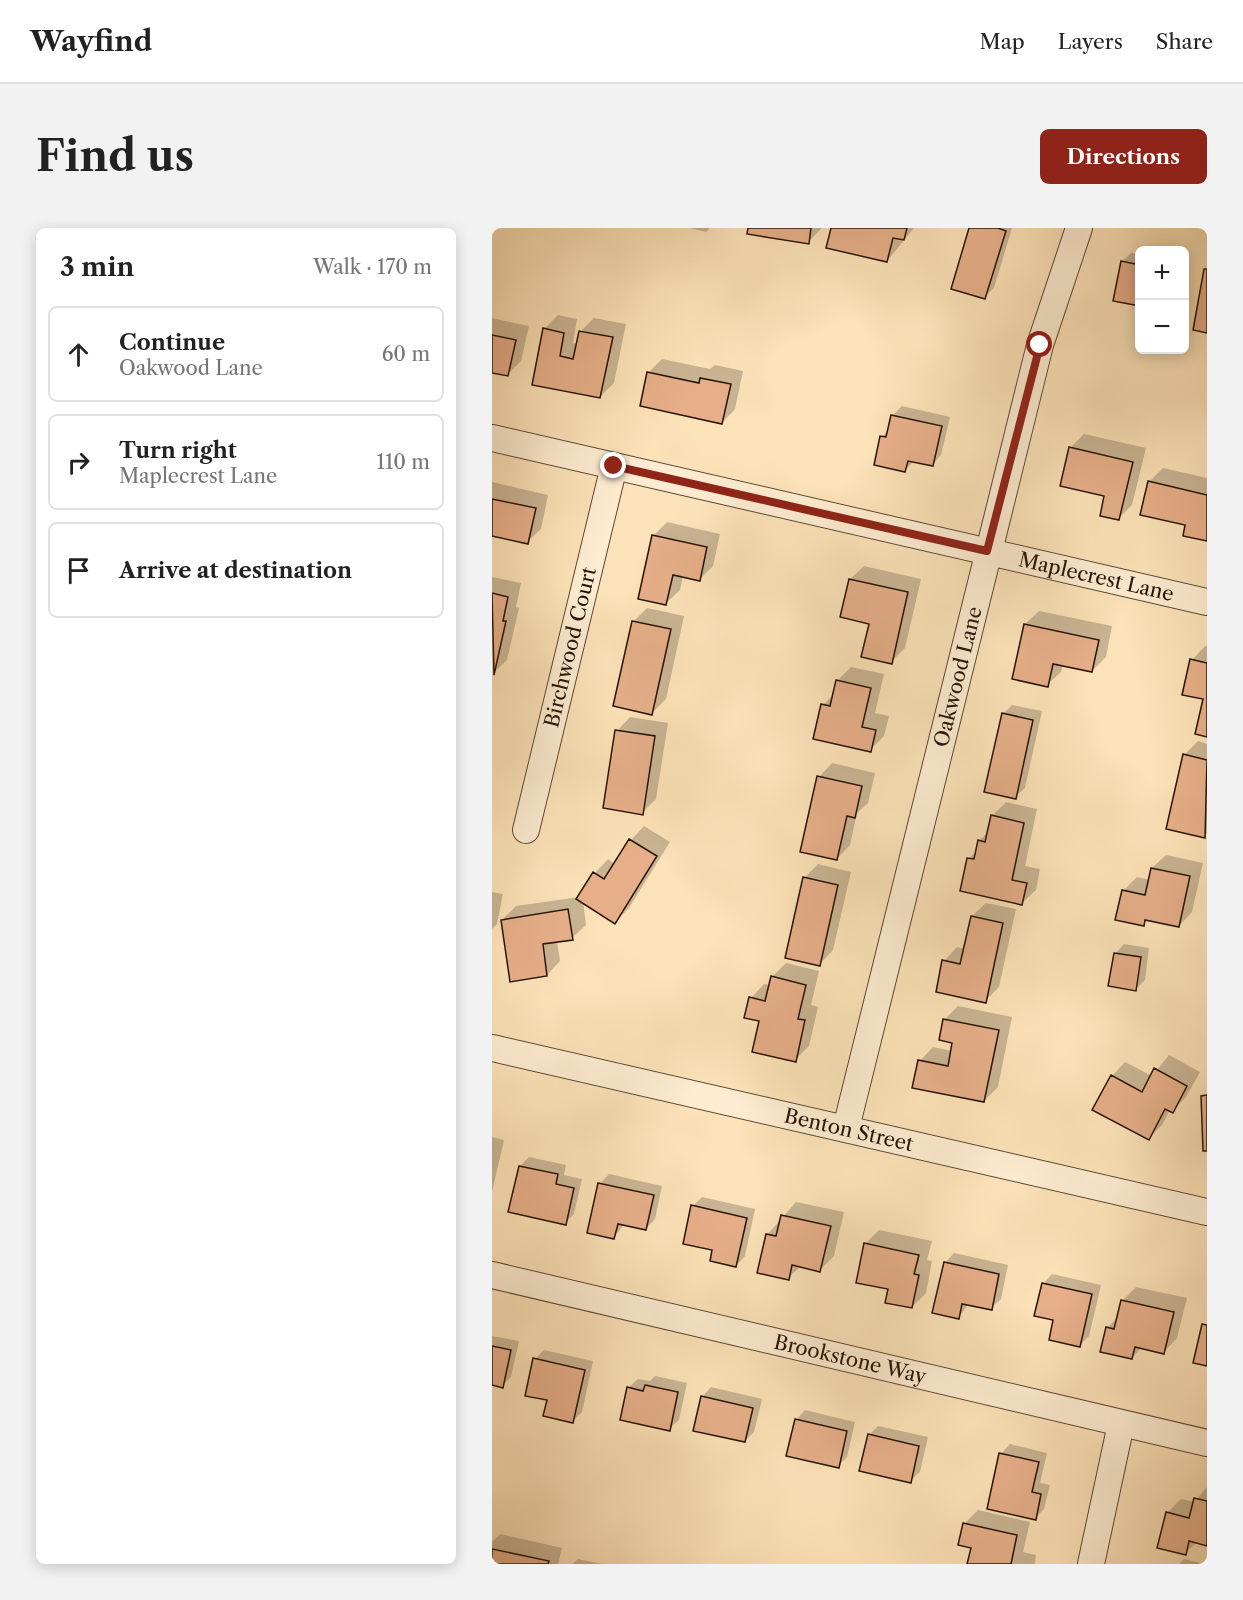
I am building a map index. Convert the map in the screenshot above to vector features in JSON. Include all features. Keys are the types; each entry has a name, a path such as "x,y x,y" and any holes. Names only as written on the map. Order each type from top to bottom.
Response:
{"street":[{"name":"Oakwood Lane","path":"846,1128 987,551 1040,345 1079,228"},
{"name":"Maplecrest Lane","path":"492,438 1207,603"},
{"name":"Birchwood Court","path":"526,830 614,466"},
{"name":"Benton Street","path":"492,1048 1207,1212"},
{"name":"Brookstone Way","path":"492,1275 1207,1443"},
{"path":"1091,1564 1121,1424"}],"building":[{"path":"748,228 811,228 809,244 747,234"},
{"path":"831,228 907,228 904,240 893,238 887,262 826,248"},
{"path":"969,228 998,228 1006,231 985,299 951,289"},
{"path":"1121,261 1135,264 1135,305 1113,301"},
{"path":"1204,269 1207,269 1207,333 1193,330"},
{"path":"543,328 564,333 560,356 573,359 579,331 613,337 600,398 532,385"},
{"path":"492,335 516,340 508,376 492,373"},
{"path":"647,372 699,383 700,378 731,384 722,424 640,406"},
{"path":"891,415 942,426 933,466 908,461 905,472 874,465 880,436 886,437"},
{"path":"1069,447 1133,462 1119,520 1100,516 1104,496 1060,486"},
{"path":"1148,481 1207,495 1207,541 1183,536 1185,525 1140,515"},
{"path":"492,499 536,508 528,544 492,536"},
{"path":"652,535 707,547 700,581 673,575 666,605 638,599"},
{"path":"849,579 908,592 892,664 861,657 869,624 840,617"},
{"path":"492,593 508,597 503,621 506,621 494,675"},
{"path":"632,621 671,629 652,715 613,706"},
{"path":"1024,624 1099,640 1092,672 1053,664 1048,687 1012,679"},
{"path":"1190,659 1207,663 1207,737 1195,734 1203,699 1182,695"},
{"path":"836,680 871,688 862,727 876,730 871,752 813,739 821,704 830,706"},
{"path":"1002,713 1033,720 1016,799 984,792"},
{"path":"615,730 655,736 643,815 603,808"},
{"path":"1183,754 1207,760 1205,838 1166,829"},
{"path":"817,776 862,786 855,818 847,816 837,860 800,852"},
{"path":"991,815 1024,823 1012,880 1027,883 1022,905 960,891 967,858 974,859 978,840 985,842"},
{"path":"629,839 657,856 615,924 576,899 593,872 604,879"},
{"path":"1151,868 1190,876 1179,927 1145,920 1144,926 1115,920 1122,890 1145,895"},
{"path":"803,877 838,885 820,966 785,958"},
{"path":"568,909 573,940 543,944 547,976 510,982 501,920"},
{"path":"971,916 1003,923 986,1003 936,992 942,960 960,964"},
{"path":"1114,953 1141,957 1136,991 1108,986"},
{"path":"771,976 806,985 798,1019 805,1020 796,1062 752,1052 759,1021 744,1018 749,997 765,1001"},
{"path":"943,1019 999,1030 984,1102 912,1088 918,1060 948,1066 952,1043 939,1040"},
{"path":"1154,1068 1187,1086 1173,1113 1165,1109 1149,1140 1092,1110 1111,1075 1142,1092"},
{"path":"1207,1095 1207,1151 1203,1151 1201,1096"},
{"path":"519,1166 558,1174 556,1184 574,1188 566,1225 508,1212"},
{"path":"598,1183 654,1195 646,1230 618,1224 614,1239 587,1233"},
{"path":"691,1205 747,1218 736,1267 710,1261 712,1250 683,1244"},
{"path":"781,1215 831,1226 820,1272 792,1265 789,1280 757,1273 766,1234 776,1236"},
{"path":"864,1243 919,1255 914,1274 919,1275 912,1308 885,1303 888,1289 856,1283"},
{"path":"944,1262 999,1274 992,1310 962,1304 959,1319 932,1313"},
{"path":"1042,1283 1092,1294 1080,1347 1049,1340 1053,1320 1034,1316"},
{"path":"1121,1300 1174,1312 1164,1354 1135,1347 1132,1359 1100,1352 1106,1327 1114,1329"},
{"path":"1202,1324 1207,1325 1207,1366 1193,1363"},
{"path":"492,1346 511,1350 503,1388 492,1385"},
{"path":"533,1358 585,1370 573,1423 543,1416 547,1400 525,1396"},
{"path":"645,1385 678,1392 670,1431 620,1420 627,1387 643,1391"},
{"path":"701,1396 753,1408 745,1442 693,1431"},
{"path":"795,1419 847,1431 839,1468 786,1456"},
{"path":"868,1434 919,1446 911,1483 859,1471"},
{"path":"999,1453 1039,1462 1032,1492 1041,1494 1036,1520 987,1509"},
{"path":"1194,1498 1207,1501 1207,1546 1189,1541 1186,1555 1157,1548 1166,1512 1189,1518"},
{"path":"963,1523 1017,1535 1011,1564 967,1564 971,1548 958,1545"},
{"path":"492,1549 549,1561 548,1564 492,1564"}],"route":[{"path":"614,466 987,551 1040,345"}]}
